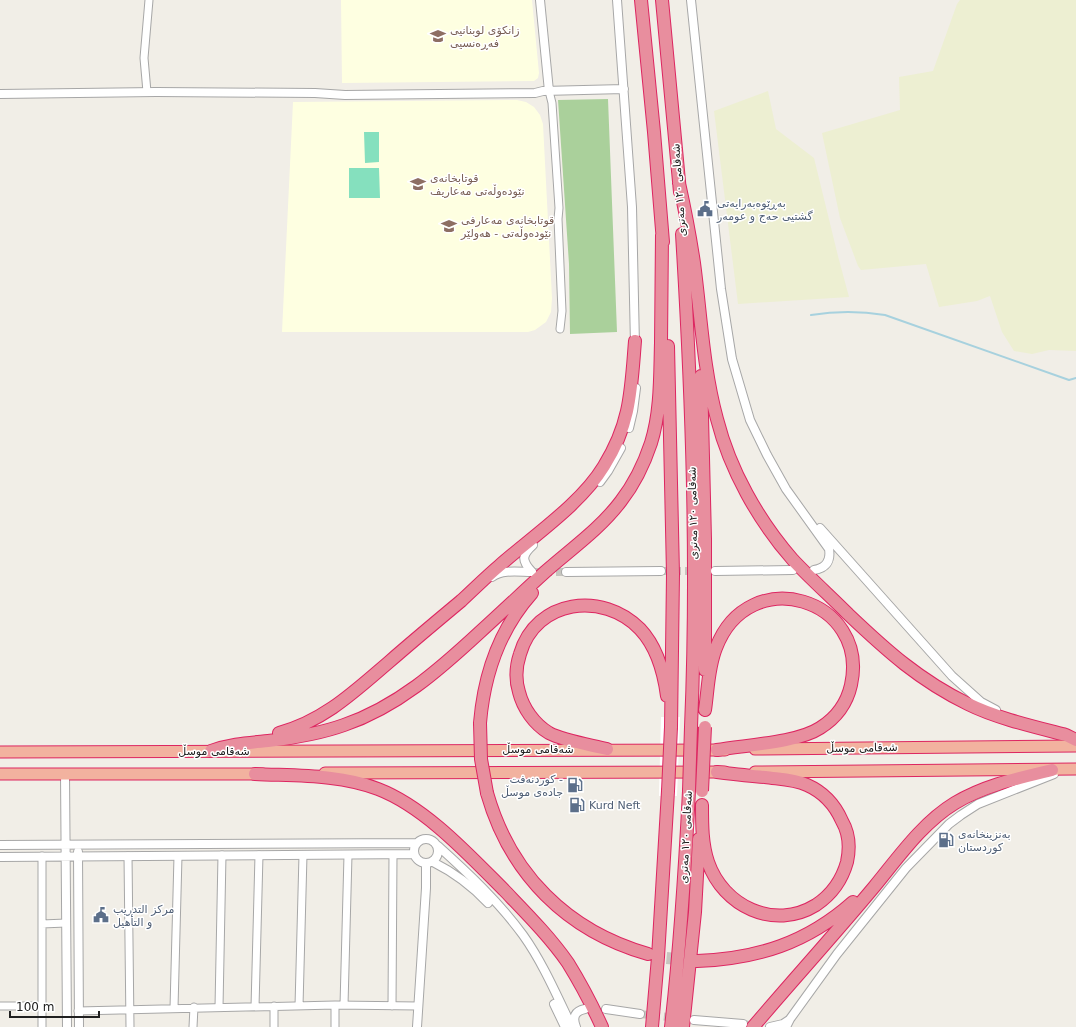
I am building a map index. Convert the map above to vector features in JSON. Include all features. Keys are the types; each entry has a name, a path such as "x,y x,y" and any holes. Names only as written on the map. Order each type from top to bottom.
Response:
{"highway":[{"name":"شەقامی ١٢٠ مەتری","path":"641,0 662,235 669,357 672,480 673,581 671,727 658,957 652,1027"},
{"name":"شەقامی ١٢٠ مەتری","path":"662,0 680,183 687,308 692,436 694,616 685,874 671,1027"},
{"path":"680,183 693,257 710,389 722,436 745,489 774,536 815,582 894,657 925,681 970,705 1022,723 1066,735 1076,740"},
{"path":"211,752 229,745 306,735 330,729 369,715 391,704 414,689 438,670 559,560 595,530 609,515 629,490 637,477 651,441 656,423 660,384 662,235"},
{"path":"698,302 704,470 705,727 702,791 703,838 711,868 722,888 737,902 748,909 768,915 779,916 806,911 826,898 840,879 846,866 848,852 846,832 840,815 832,804 821,793 807,785 791,780 717,772"},
{"path":"243,743 300,726 338,705 463,599 498,566 571,505 587,489 610,456 621,434 628,411 632,384 635,341"},
{"path":"578,545 524,601 505,632 490,668 485,688 480,723 481,759 487,793 500,832 525,872 546,896 568,915 616,944 648,954"},
{"path":"705,710 711,664 716,646 730,623 746,609 763,601 782,598 807,602 830,616 845,636 852,656 852,679 849,693 844,704 830,721 820,728 801,736 717,750"},
{"path":"608,749 568,739 548,732 528,713 520,696 516,675 523,645 532,630 540,622 563,608 583,605 607,608 624,617 640,629 651,644 660,667 666,690 671,727"},
{"name":"شەقامی موسڵ","path":"0,752 608,749 717,750 1076,746"},
{"path":"697,961 730,959 760,953 779,948 806,935 845,909 898,858 933,820 954,803 989,786 1052,770"},
{"name":"شەقامی موسڵ","path":"0,774 1072,770"},
{"path":"255,774 327,778 357,783 377,788 398,797 409,805 428,819 472,858 552,942 567,962 585,991 602,1027"},
{"path":"683,1027 695,912 697,854 702,805"},
{"path":"748,1026 874,888 898,858"}],"street":[{"path":"147,92 144,58 149,0"},
{"path":"540,0 547,93 552,103 559,208 558,219 562,311 560,329"},
{"path":"463,599 497,574 503,572 532,572 524,562 526,551 591,493 608,471 630,424 636,398 637,366 632,215 617,0"},
{"path":"691,0 721,288 732,359 756,433 778,477 829,549 830,556 828,562 822,568 814,570"},
{"path":"0,94 147,92 315,93 345,90 474,91 536,89 547,93 624,89"},
{"path":"795,501 964,687 986,705 1022,723"},
{"path":"715,571 793,570"},
{"path":"566,572 661,571"},
{"path":"770,1027 788,1023 837,954 906,868 949,824 978,804 1014,789 1072,770"},
{"path":"65,774 67,1027"},
{"path":"0,845 417,843 424,839 432,840 491,898 522,934 540,963 572,1027"},
{"path":"417,843 414,854 418,861 446,868 484,898 504,919 518,937 535,964 565,1027"},
{"path":"236,844 236,855"},
{"path":"78,845 78,1027"},
{"path":"417,1027 426,888 429,863 438,857 438,846"},
{"path":"392,1006 393,854"},
{"path":"0,856 414,854"},
{"path":"219,1007 222,855"},
{"path":"255,1007 259,855"},
{"path":"299,1006 303,855"},
{"path":"344,1006 348,855"},
{"path":"42,856 42,1027"},
{"path":"128,856 130,1027"},
{"path":"174,1008 178,856"},
{"path":"42,924 66,923"},
{"path":"78,1011 335,1005 418,1006"},
{"path":"335,1005 336,1027"},
{"path":"0,1006 42,1006"},
{"path":"274,1006 274,1027"},
{"path":"193,1027 194,1008"},
{"path":"576,1027 574,1019 575,1015 579,1011 585,1009"},
{"path":"606,1010 640,1014"},
{"path":"694,1020 748,1026"}],"shaded area":[{"name":"زانکۆی لوبنانیی فەڕەنسیی","path":"341,0 532,0 539,73 538,78 534,81 342,83"},
{"path":"960,0 1076,0 1076,351 1049,350 1032,354 1014,351 1002,332 990,296 977,301 939,307 926,264 861,270 858,266 840,218 822,133 900,110 899,77 933,71 957,4"},
{"path":"768,91 776,129 814,158 849,297 738,304 714,111"},
{"name":"قوتابخانەی نێودەوڵەتی مەعاریف","path":"517,100 526,102 534,107 540,115 543,124 552,298 551,312 546,322 535,330 528,332 282,332 293,102"}],"green space":[{"path":"608,99 617,332 570,334 569,264 558,100"},
{"path":"364,132 379,132 379,162 365,163"},
{"path":"349,168 379,168 380,198 349,198"}],"pier":[{"path":"661,717 680,717 677,796 659,796"}],"waterway":[{"path":"811,315 848,312 885,315 1069,380 1076,378"}],"tunnel":[{"path":"661,571 698,571"},
{"path":"532,572 566,572"},
{"path":"649,954 666,958 688,960"},
{"path":"640,1014 677,1018"},
{"path":"743,1024 762,1027"}],"place":[{"name":"زانکۆی لوبنانیی فەڕەنسیی","path":"438,36"},
{"name":"قوتابخانەی نێودەوڵەتی مەعاریف","path":"418,184"},
{"name":"بەڕێوەبەرایەتی گشتیی حەج و عومەر","path":"705,209"},
{"name":"قوتابخانەی مەعارفی نێودەوڵەتی - هەولێر","path":"449,226"},
{"name":"کوردنەفت - جادەی موسڵ","path":"575,785"},
{"name":"Kurd Neft","path":"577,805"},
{"name":"بەنزینخانەی کوردستان","path":"946,840"},
{"name":"مركز التدريب و التأهيل","path":"101,915"}]}
